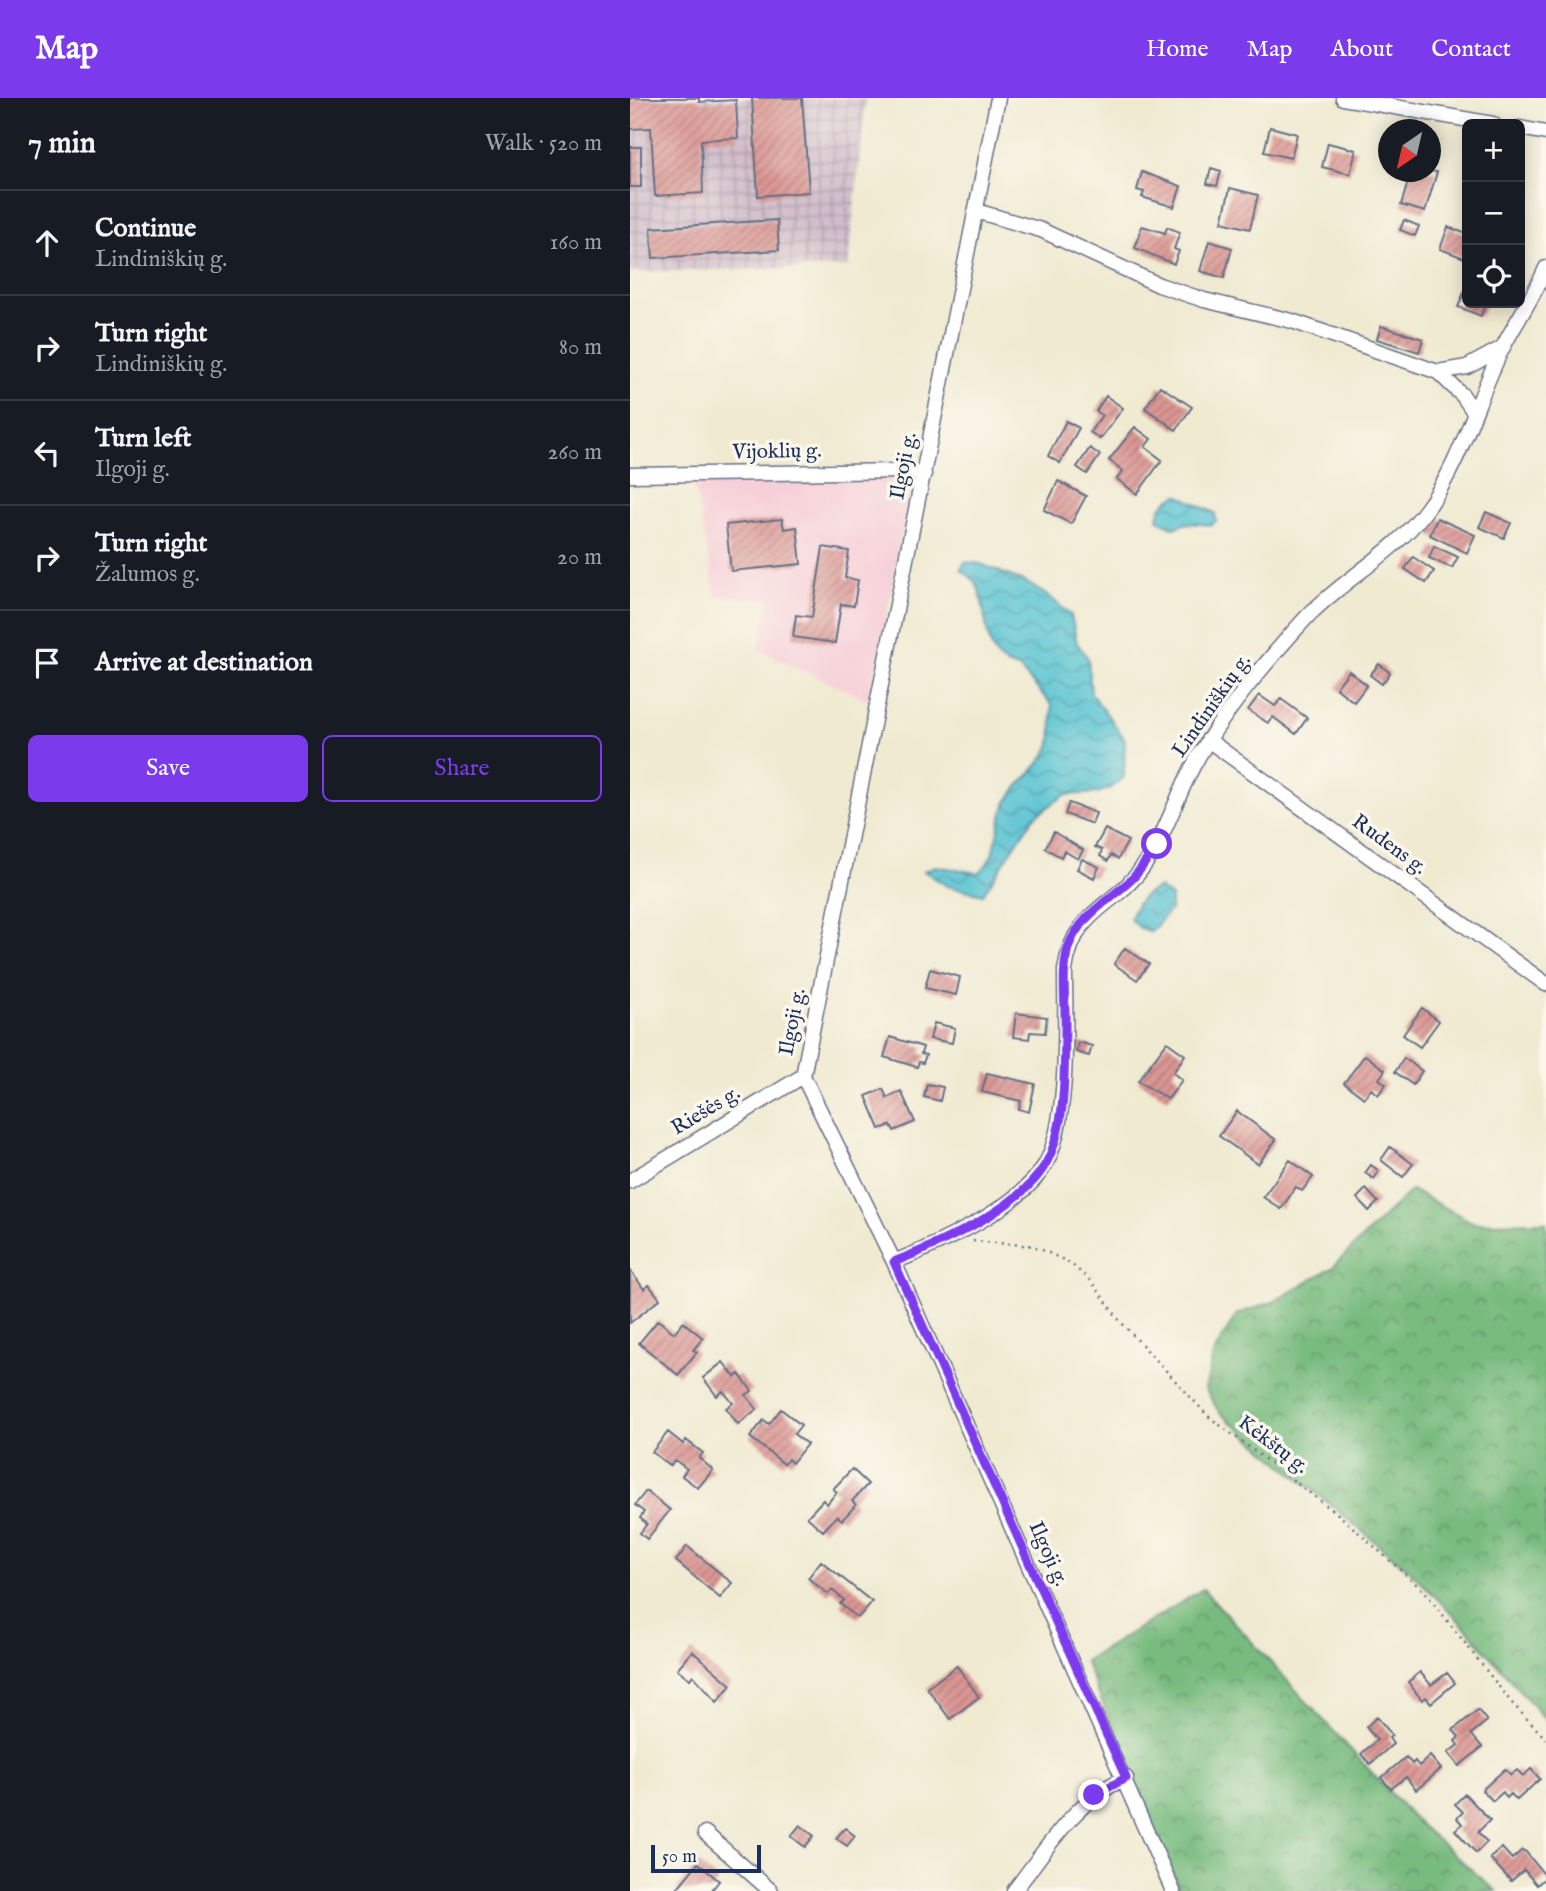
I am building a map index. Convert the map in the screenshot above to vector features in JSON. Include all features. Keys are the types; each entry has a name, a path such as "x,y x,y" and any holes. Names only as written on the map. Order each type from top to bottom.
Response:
{"street":[{"name":"Ilgoji g.","path":"998,98 803,1076 894,1262 1126,1778 1174,1891"},
{"path":"1343,98 1464,119"},
{"path":"1525,129 1546,133"},
{"path":"976,211 1041,230 1159,285 1204,300 1305,325 1438,372 1463,396 1474,412"},
{"name":"Lindiniškių g.","path":"894,1262 948,1239 1030,1183 1045,1164 1054,1141 1061,1106 1068,949 1084,921 1145,864 1208,740 1305,619 1391,547 1426,510 1461,447 1503,347 1534,297 1546,268"},
{"path":"1438,372 1467,368 1503,347"},
{"name":"Vijoklių g.","path":"630,475 905,471 924,474"},
{"name":"Rudens g.","path":"1208,740 1546,984"},
{"name":"Riešės g.","path":"630,1181 803,1076"},
{"path":"1014,1891 1070,1819 1094,1795 1126,1778"},
{"path":"705,1833 771,1891"}],"path":[{"name":"Kėkštų g.","path":"948,1239 1034,1247 1070,1263 1092,1282 1120,1321 1208,1416 1339,1515 1426,1592 1511,1702 1546,1739"}],"shaded area":[{"path":"630,98 866,98 848,267 630,272"},
{"path":"893,477 904,486 908,499 870,701 759,650 770,599 716,596 693,480"}],"green space":[{"path":"1411,1190 1474,1223 1546,1222 1546,1721 1465,1627 1410,1571 1220,1413 1205,1389 1214,1352 1237,1314 1273,1302 1333,1267"},
{"path":"1203,1589 1419,1824 1496,1891 1180,1891 1085,1661"}],"water":[{"path":"1178,495 1215,513 1216,521 1212,525 1187,523 1174,528 1158,520 1164,504"},
{"path":"965,562 981,564 1027,583 1071,615 1077,643 1088,658 1091,693 1125,739 1124,777 1111,788 1097,793 1065,795 1034,817 983,894 947,886 924,871 936,866 978,873 985,867 993,850 1006,804 1051,743 1052,705 1019,668 1006,664 997,656 988,635 977,585 961,569"},
{"path":"1159,888 1171,897 1171,909 1151,932 1140,928 1130,919 1141,900"}],"building":[{"path":"630,98 699,98 699,102 736,100 738,138 701,140 703,193 655,196 651,128 630,129"},
{"path":"752,98 802,98 809,192 758,196"},
{"path":"1270,127 1297,134 1291,158 1264,152"},
{"path":"1328,143 1356,150 1350,174 1322,167"},
{"path":"630,147 641,147 641,187 630,187"},
{"path":"1211,168 1221,171 1217,186 1207,184"},
{"path":"1142,172 1181,186 1174,207 1142,197 1144,192 1137,190"},
{"path":"1408,182 1434,182 1425,212 1401,205"},
{"path":"1230,188 1258,195 1250,229 1222,222"},
{"path":"777,220 779,250 653,258 651,228"},
{"path":"1404,220 1419,226 1415,236 1400,230"},
{"path":"1142,226 1165,233 1167,227 1180,232 1174,249 1179,251 1174,264 1135,248"},
{"path":"1448,227 1462,232 1462,257 1440,249"},
{"path":"1209,241 1232,248 1224,278 1200,271"},
{"path":"1462,297 1462,308 1484,308 1481,316 1458,307"},
{"path":"1381,326 1423,339 1419,352 1377,339"},
{"path":"1160,386 1192,407 1176,430 1145,408"},
{"path":"1106,396 1123,408 1100,439 1090,432 1102,415 1096,411"},
{"path":"1066,421 1079,428 1060,463 1048,456"},
{"path":"1135,427 1151,439 1145,447 1162,460 1137,494 1117,479 1123,471 1109,460"},
{"path":"1090,448 1100,455 1087,474 1077,467"},
{"path":"1058,481 1086,496 1071,524 1044,510"},
{"path":"1486,512 1511,523 1504,538 1479,527"},
{"path":"1437,518 1475,535 1467,553 1430,535"},
{"path":"782,519 784,529 797,527 801,564 731,571 726,525"},
{"path":"1434,546 1458,557 1452,568 1429,558"},
{"path":"823,547 849,551 845,578 858,580 854,606 841,604 835,643 793,637 796,615 812,617"},
{"path":"1413,557 1434,571 1426,583 1405,569"},
{"path":"1379,664 1390,673 1382,684 1370,675"},
{"path":"1349,671 1367,685 1354,702 1336,688"},
{"path":"1259,695 1275,706 1281,699 1307,718 1296,734 1273,717 1268,723 1248,710"},
{"path":"1069,803 1096,813 1092,824 1065,814"},
{"path":"1105,829 1128,841 1118,859 1111,855 1108,861 1100,856 1102,850 1095,847"},
{"path":"1054,832 1083,850 1078,859 1064,851 1061,857 1045,848"},
{"path":"1082,859 1099,867 1094,878 1077,869"},
{"path":"1125,948 1149,964 1137,980 1114,964"},
{"path":"930,969 960,977 956,995 925,988"},
{"path":"1422,1008 1439,1021 1420,1047 1403,1035"},
{"path":"1016,1013 1047,1017 1045,1033 1030,1032 1029,1039 1013,1037"},
{"path":"934,1023 955,1028 952,1043 930,1039"},
{"path":"890,1037 923,1047 921,1054 926,1055 923,1063 919,1062 917,1067 884,1057"},
{"path":"1078,1042 1092,1046 1089,1056 1076,1052"},
{"path":"1167,1042 1185,1055 1173,1073 1182,1080 1168,1099 1138,1081"},
{"path":"1365,1055 1385,1070 1379,1079 1386,1084 1378,1095 1371,1089 1364,1098 1344,1083"},
{"path":"1404,1058 1422,1071 1413,1085 1395,1072"},
{"path":"987,1073 1035,1084 1029,1112 1019,1109 1021,1101 982,1092"},
{"path":"927,1084 943,1087 940,1101 924,1097"},
{"path":"883,1089 887,1098 901,1091 915,1122 894,1131 891,1125 880,1129 866,1096"},
{"path":"1237,1111 1276,1140 1258,1164 1219,1136"},
{"path":"1390,1147 1413,1164 1403,1177 1381,1160"},
{"path":"1290,1160 1313,1177 1302,1191 1296,1187 1281,1209 1263,1197"},
{"path":"1371,1165 1379,1171 1374,1179 1365,1173"},
{"path":"1366,1189 1378,1202 1369,1211 1357,1198"},
{"path":"630,1270 644,1289 649,1285 660,1299 630,1323"},
{"path":"658,1320 674,1333 683,1322 703,1338 693,1350 697,1352 678,1375 639,1343"},
{"path":"723,1362 735,1377 739,1374 752,1391 746,1395 757,1409 738,1424 726,1408 733,1403 723,1391 717,1396 703,1378"},
{"path":"781,1409 801,1425 794,1434 807,1444 792,1463 788,1459 784,1464 750,1437 764,1420 769,1424"},
{"path":"668,1432 683,1444 686,1440 703,1453 699,1458 713,1470 698,1488 682,1476 687,1469 675,1460 670,1466 652,1452"},
{"path":"852,1469 868,1484 852,1501 856,1505 842,1520 837,1516 823,1531 807,1517 823,1500 827,1504 837,1492 833,1489"},
{"path":"646,1491 670,1510 647,1539 640,1533 647,1524 640,1518 644,1512 635,1505"},
{"path":"687,1546 732,1583 720,1598 676,1561"},
{"path":"821,1561 872,1602 858,1618 840,1604 844,1600 832,1590 828,1594 808,1578"},
{"path":"692,1651 731,1685 717,1702 693,1675 690,1679 677,1669"},
{"path":"957,1666 979,1697 950,1719 927,1688"},
{"path":"1420,1672 1431,1685 1447,1673 1455,1683 1431,1703 1426,1697 1422,1700 1408,1682"},
{"path":"1478,1710 1487,1721 1471,1734 1482,1747 1459,1766 1448,1753 1458,1745 1455,1741 1459,1737 1453,1730"},
{"path":"1377,1717 1392,1735 1389,1738 1393,1744 1370,1764 1361,1754 1377,1740 1366,1727"},
{"path":"1430,1756 1441,1769 1416,1790 1406,1777 1391,1789 1381,1778 1406,1757 1412,1764 1415,1761 1419,1766"},
{"path":"1505,1769 1511,1775 1517,1770 1523,1776 1531,1769 1540,1779 1517,1800 1511,1794 1507,1798 1503,1792 1493,1801 1482,1790"},
{"path":"1465,1794 1490,1820 1478,1832 1487,1842 1476,1853 1455,1830 1462,1824 1457,1818 1463,1812 1455,1804"},
{"path":"800,1825 814,1836 805,1847 791,1836"},
{"path":"845,1828 855,1836 847,1846 836,1838"},
{"path":"1502,1848 1512,1859 1522,1850 1526,1852 1546,1877 1537,1885 1524,1870 1511,1881 1490,1858"},
{"path":"698,1863 719,1881 711,1891 675,1891"}],"route":[{"path":"1094,1795 1108,1785 1126,1778 894,1262 941,1244 992,1212 1030,1183 1045,1164 1054,1141 1061,1106 1068,949 1084,921 1135,877 1157,844"}]}
